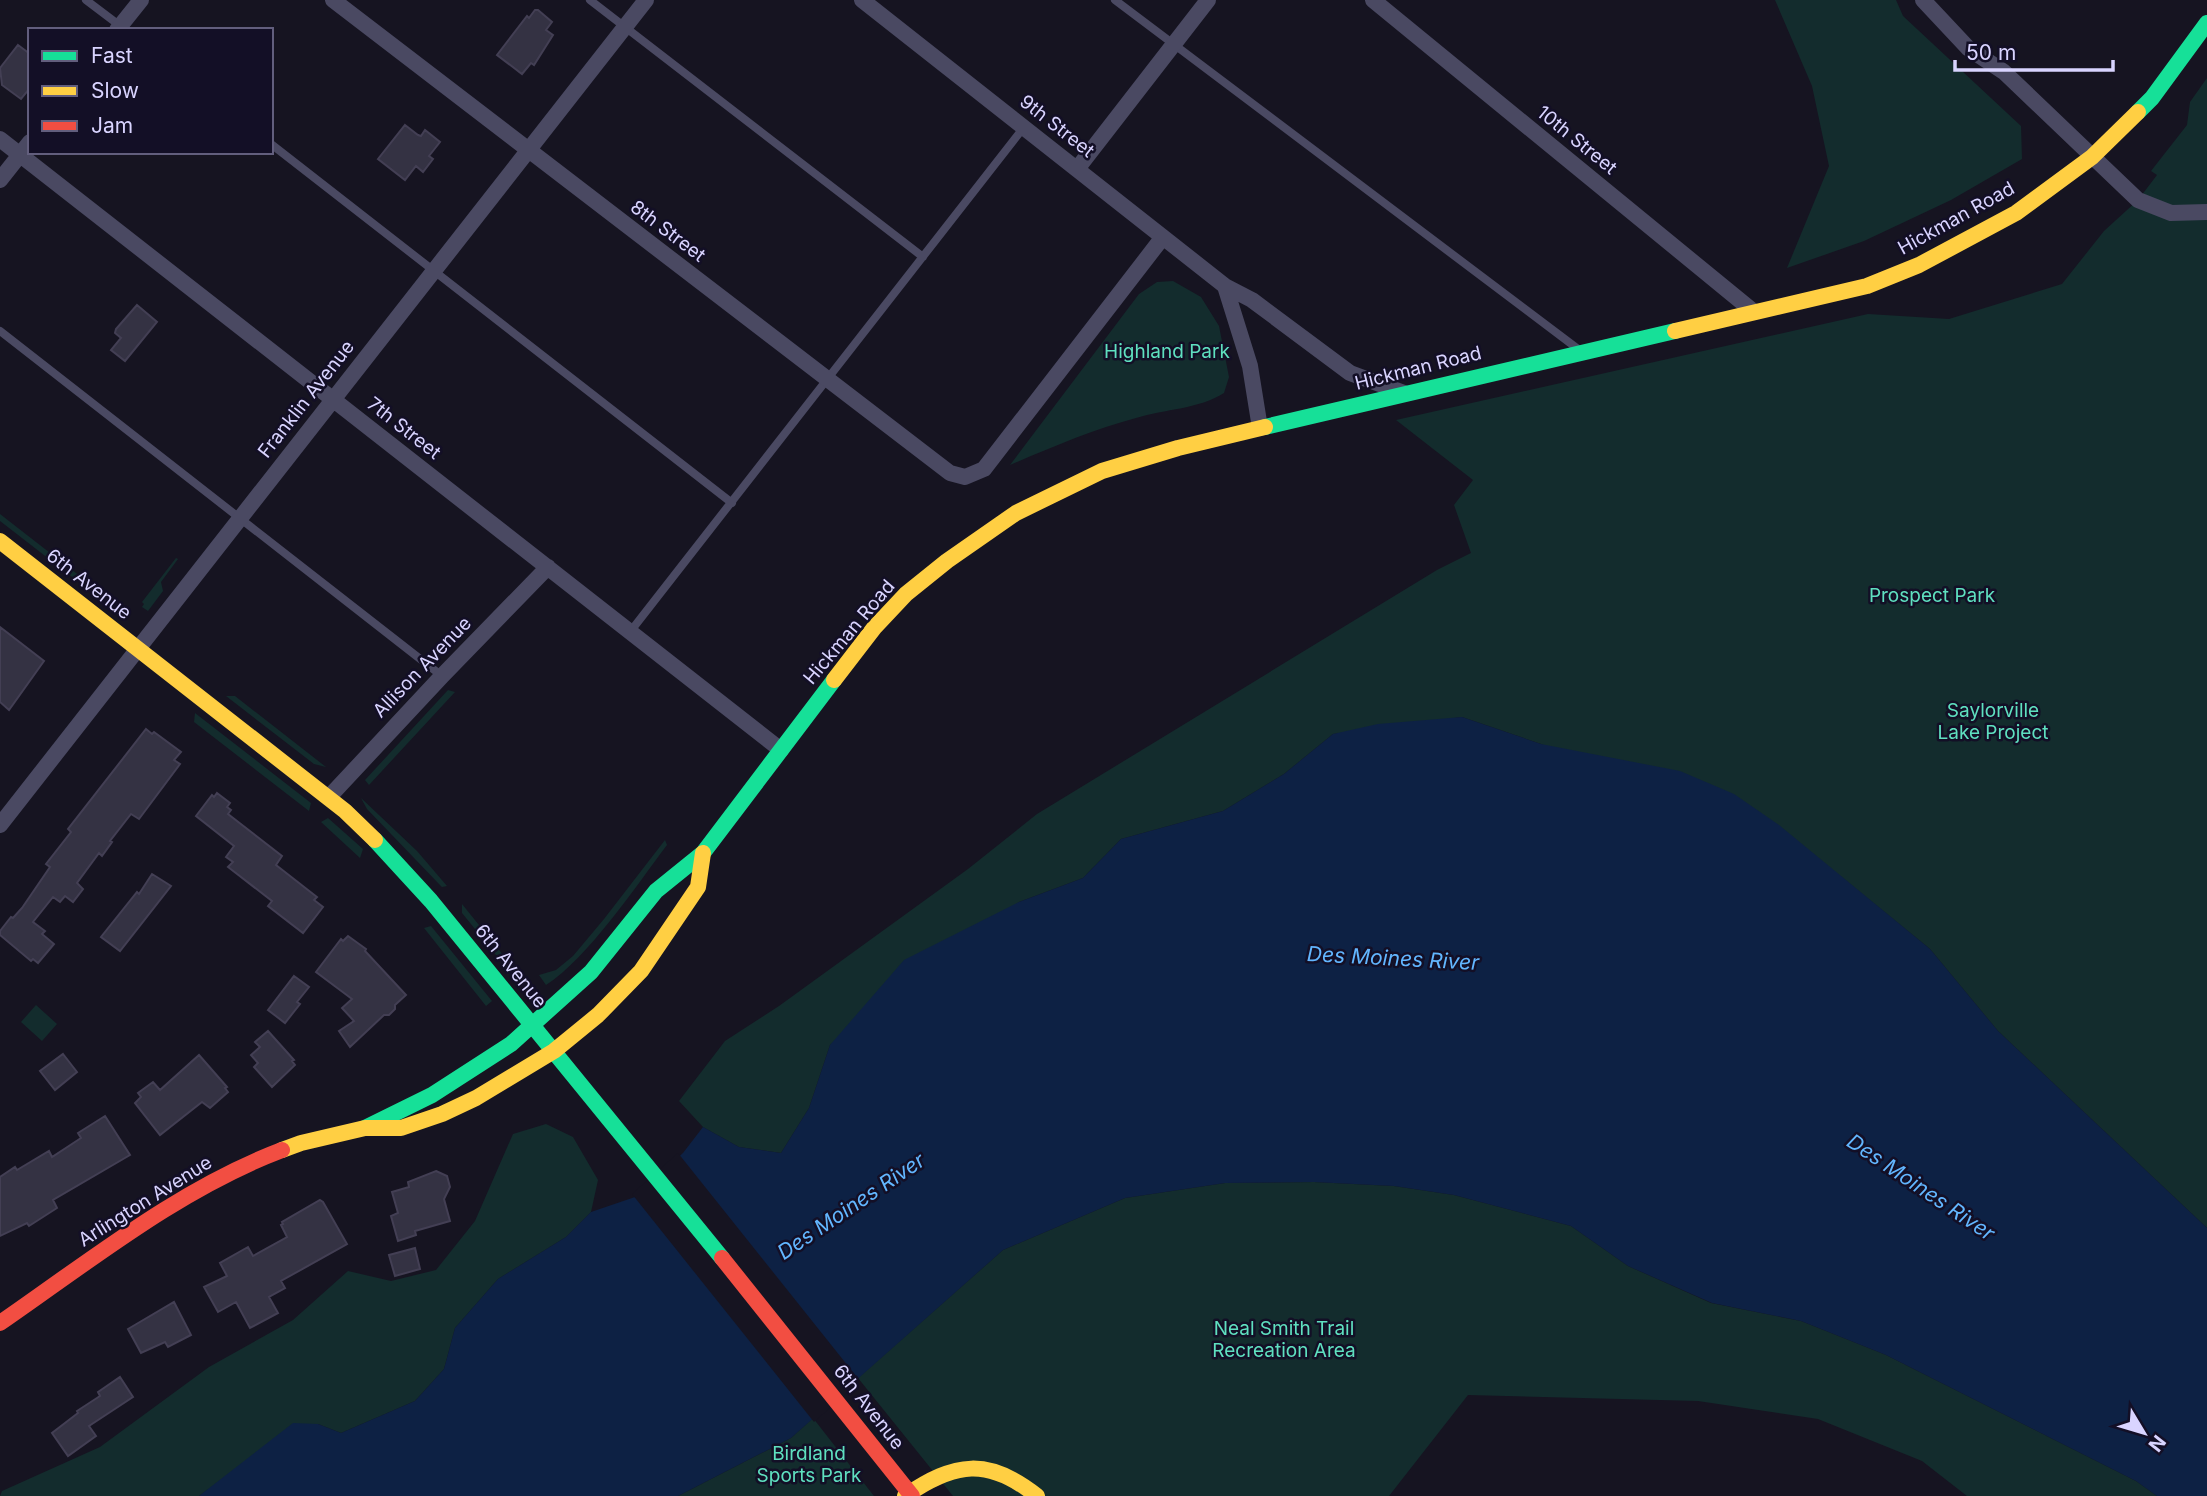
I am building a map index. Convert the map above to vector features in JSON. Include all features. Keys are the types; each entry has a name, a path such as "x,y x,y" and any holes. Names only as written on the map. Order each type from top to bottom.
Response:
{"main road":[{"name":"Hickman Road","path":"533,1025 591,972 656,891 703,853 859,648 906,594 947,561 1016,513 1102,471 1178,448 1580,351 1867,286 1919,265 2016,213 2092,157 2152,98 2207,23"},
{"name":"6th Avenue","path":"0,541 329,797 394,859 620,1130 912,1496"},
{"name":"Hickman Road","path":"554,1051 598,1016 641,971 698,887 703,853"},
{"name":"Arlington Avenue","path":"0,1323 155,1216 211,1182 258,1159 301,1143 365,1128 466,1075 533,1025"},
{"name":"Arlington Avenue","path":"365,1128 401,1128 442,1114 476,1098 554,1051"},
{"path":"905,1496 926,1480 947,1470 965,1466 989,1468 1002,1473 1022,1483 1037,1496"}],"street":[{"path":"121,28 141,0"},
{"name":"8th Street","path":"333,0 950,473 965,477 984,469 1163,237"},
{"name":"Franklin Avenue","path":"0,825 646,0"},
{"name":"9th Street","path":"862,0 1225,286 1252,300 1350,373 1404,393"},
{"path":"1077,169 1208,0"},
{"name":"10th Street","path":"1373,0 1754,312"},
{"path":"1923,0 1968,48 2004,72 2138,200 2171,213 2207,212"},
{"name":"7th Street","path":"0,139 25,148"},
{"path":"0,180 25,148"},
{"name":"7th Street","path":"32,154 332,398 781,750"},
{"path":"1225,286 1250,366 1260,428"},
{"name":"Allison Avenue","path":"329,797 548,567"}],"lane":[{"path":"86,0 121,28"},
{"path":"590,0 923,257"},
{"path":"1115,0 1580,351"},
{"path":"630,632 1024,127"},
{"path":"273,146 732,503"},
{"path":"0,331 442,676"}],"green space":[{"path":"1775,0 1896,0 1903,16 2021,126 2022,159 1951,200 1864,241 1787,268 1829,166 1812,86"},
{"name":"Prospect Park","path":"2207,78 2207,1228 1998,1031 1930,949 1839,875 1541,744 1462,717 1333,734 1284,774 1223,811 1121,839 1083,878 1019,902 830,1045 809,1108 781,1153 739,1147 703,1127 679,1101 725,1041 779,1006 968,869 1037,814 1437,570 1471,553 1454,505 1473,480 1396,420 1868,314 1949,319 2062,284 2104,231 2138,200 2157,175 2151,171 2187,125 2190,102"},
{"name":"Highland Park","path":"1173,281 1201,297 1219,326 1229,377 1224,393 1193,406 1147,415 1104,428 1010,465 1139,294 1157,282"},
{"path":"0,514 90,584 80,583 0,521"},
{"path":"176,558 178,559 161,582 163,591 148,611 142,607 142,602"},
{"path":"448,690 455,692 369,785 365,780"},
{"path":"226,696 235,696 326,767 314,764"},
{"path":"195,713 311,803 309,811 194,722"},
{"path":"361,798 417,851 447,886 442,887 439,884 367,809"},
{"path":"328,818 363,849 360,858 321,822"},
{"path":"665,840 667,845 595,940 546,985 539,975 556,970 573,956"},
{"path":"462,904 521,977 517,981 462,913"},
{"path":"431,926 492,1001 486,1006 424,928"},
{"path":"36,1005 57,1024 42,1041 21,1022"},
{"path":"546,1124 573,1137 598,1180 591,1212 566,1237 498,1279 455,1328 444,1369 415,1401 341,1433 318,1424 221,1480 199,1496 0,1496 2,1491 100,1447 209,1367 293,1320 348,1271 391,1281 436,1270 475,1221 513,1134"},
{"name":"Neal Smith Trail Recreation Area","path":"1314,1182 1394,1186 1454,1195 1571,1226 1628,1266 1711,1303 1801,1321 1886,1355 2136,1481 2157,1496 1967,1496 1922,1461 1818,1419 1698,1401 1468,1395 1389,1496 953,1496 858,1378 1003,1250 1125,1198 1225,1183"},
{"name":"Birdland Sports Park","path":"813,1418 874,1496 678,1496 791,1438"}],"water":[{"name":"Des Moines River","path":"1462,717 1541,744 1680,771 1734,794 1779,825 1930,949 1998,1031 2207,1228 2207,1496 2157,1496 2136,1481 1886,1355 1801,1321 1712,1303 1628,1266 1571,1226 1454,1195 1394,1186 1314,1182 1225,1183 1125,1198 1003,1250 791,1438 678,1496 199,1496 293,1423 318,1424 341,1433 415,1401 444,1369 455,1328 498,1279 566,1237 591,1212 635,1197 683,1153 703,1127 739,1147 781,1153 809,1108 830,1045 904,960 1019,902 1083,878 1121,839 1223,811 1284,774 1333,734 1378,724"}],"pier":[{"path":"678,1153 860,1381 814,1422 632,1194"}],"building":[{"path":"535,10 552,22 546,30 553,35 534,65 531,63 522,74 497,55 527,16 529,18"},
{"path":"18,45 28,52 28,90 21,99 2,85 0,68"},
{"path":"405,125 421,136 425,130 440,142 429,156 433,159 423,172 416,166 405,180 378,159"},
{"path":"137,305 157,322 125,361 111,350 121,338 115,333 116,329"},
{"path":"0,627 44,661 9,710 0,702"},
{"path":"146,729 181,752 174,760 180,764 139,819 131,814 102,856 99,853 77,883 83,889 73,902 65,896 60,902 53,897 33,922 45,931 42,934 54,944 38,963 33,959 31,961 0,935 0,931 22,908 50,867 46,864 71,832 68,829"},
{"path":"217,793 230,803 227,807 231,810 228,814 282,856 276,865 317,897 314,900 323,907 303,933 268,906 272,901 228,867 233,862 226,857 234,846 196,816 212,795 214,797"},
{"path":"152,874 171,886 120,951 101,937 137,892 139,894"},
{"path":"348,936 366,949 406,995 389,1015 384,1015 350,1047 339,1031 354,1021 342,1008 352,999 316,972 341,939 343,941"},
{"path":"294,976 309,987 285,1023 268,1010"},
{"path":"268,1031 294,1060 292,1061 295,1065 272,1087 254,1067 258,1063 251,1055 260,1047 255,1042"},
{"path":"63,1054 77,1072 55,1090 40,1071"},
{"path":"199,1055 227,1087 225,1088 228,1092 210,1108 202,1102 160,1135 135,1103 141,1097 138,1093 153,1082 160,1090"},
{"path":"105,1116 130,1155 53,1200 57,1208 29,1226 27,1223 0,1236 0,1177 49,1151 52,1157 81,1138 78,1133"},
{"path":"436,1171 447,1176 450,1187 444,1199 450,1221 415,1231 416,1235 398,1241 391,1216 398,1213 392,1192 409,1187 408,1182"},
{"path":"320,1200 347,1244 281,1281 285,1288 269,1297 278,1313 250,1328 236,1302 218,1312 204,1287 227,1276 220,1263 248,1247 253,1256 287,1237 282,1222"},
{"path":"415,1248 420,1269 395,1276 389,1255"},
{"path":"174,1302 191,1335 168,1347 165,1342 141,1353 128,1329"},
{"path":"120,1377 133,1397 89,1426 96,1436 68,1456 52,1433 78,1413 77,1411 100,1396 98,1392"}],"traffic: fast":[{"path":"2138,112 2152,98 2207,23"},
{"path":"1265,427 1675,331"},
{"path":"365,1128 432,1095 511,1044 591,972 656,891 703,853 834,680"},
{"path":"375,840 431,901 722,1258"}],"traffic: slow":[{"path":"1675,331 1867,286 1919,265 2016,213 2092,157 2138,112"},
{"path":"834,680 874,628 906,594 947,561 1016,513 1102,471 1178,448 1265,427"},
{"path":"0,541 345,811 375,840"},
{"path":"282,1150 365,1128 401,1128 442,1114 476,1098 554,1051 598,1015 641,971 698,887 703,853"},
{"path":"905,1496 940,1476 971,1469 1003,1475 1037,1496"}],"traffic: jam":[{"path":"0,1323 171,1206 244,1166 282,1150"},
{"path":"722,1258 912,1496"}],"park label":[{"name":"Saylorville Lake Project","path":"1993,721"}]}
